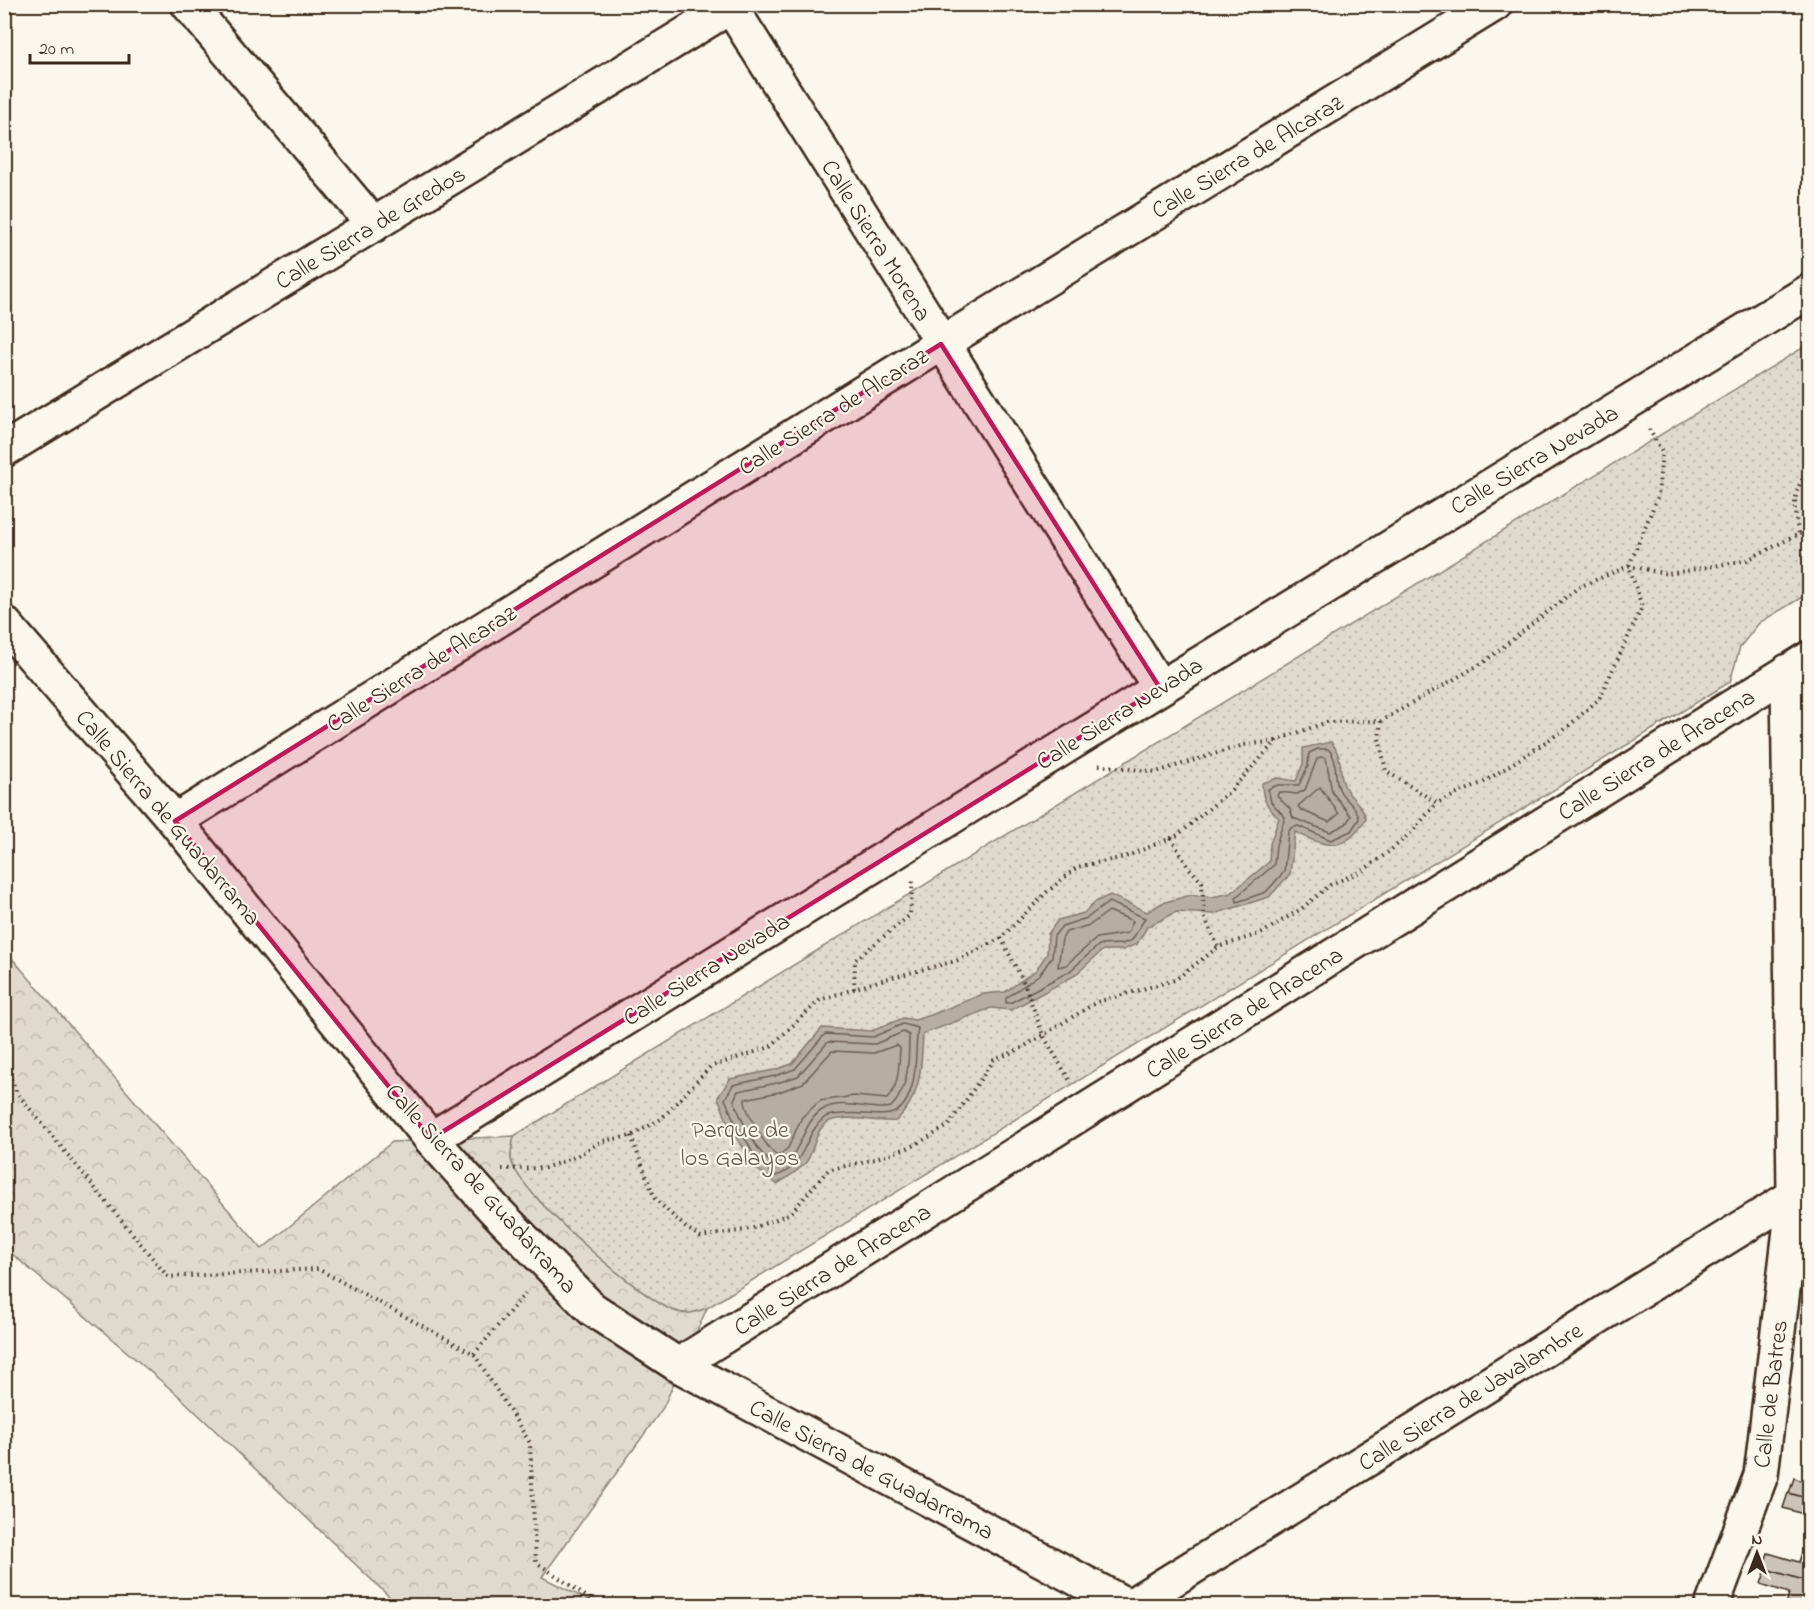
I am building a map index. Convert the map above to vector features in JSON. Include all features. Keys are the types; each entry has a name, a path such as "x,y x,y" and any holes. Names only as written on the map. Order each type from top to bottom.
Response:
{"street":[{"path":"188,4 374,225"},
{"name":"Calle Sierra de Alcaraz","path":"175,821 941,344 1495,4"},
{"name":"Calle Sierra de Gredos","path":"4,450 732,5"},
{"name":"Calle Sierra Morena","path":"732,5 941,344 1160,688"},
{"name":"Calle Sierra Nevada","path":"431,1139 1160,688 1809,291"},
{"name":"Calle Sierra de Guadarrama","path":"4,623 175,821 431,1139 592,1309 678,1365 1129,1605"},
{"name":"Calle Sierra de Aracena","path":"678,1365 1799,665"},
{"name":"Calle de Batres","path":"1712,1605 1761,1475 1802,1191 1799,665"},
{"name":"Calle Sierra de Javalambre","path":"1129,1605 1802,1191"}],"path":[{"path":"631,1136 655,1199 685,1227 701,1237 751,1228 791,1213 828,1170 871,1160 913,1146 948,1126 994,1060 1043,1035 1097,1002 1175,980 1218,947 1262,933 1301,909 1330,885 1362,871 1411,833 1437,803 1484,782 1564,730 1599,699 1642,607 1629,566 1658,496 1662,453 1632,399"},
{"path":"1799,534 1793,510 1798,484 1809,467"},
{"path":"1069,744 1099,765 1156,772 1245,745 1277,741 1327,722 1381,721 1485,662 1579,587 1629,566 1668,574 1747,560 1809,530"},
{"path":"1381,721 1379,738 1386,771 1437,803"},
{"path":"460,1170 545,1168 577,1156 602,1141 631,1136 661,1119 710,1067 770,1047 820,1000 957,961 1001,938 1077,867 1125,857 1171,838 1232,789 1277,741"},
{"path":"1171,838 1188,867 1202,882 1204,916 1218,947"},
{"path":"854,989 855,960 910,915 914,885 906,845"},
{"path":"1001,938 1025,985 1043,1035 1090,1109"},
{"path":"4,1062 17,1093 168,1277 318,1269 474,1354 530,1443 536,1562 600,1605"},
{"path":"474,1354 549,1265"}],"highlighted area":[{"path":"941,344 1160,688 431,1139 175,821"}],"green space":[{"name":"Parque de los Galayos","path":"1809,344 1809,593 1759,623 1740,647 1730,682 707,1308 690,1313 677,1312 634,1286 556,1218 518,1174 511,1159 514,1136"},
{"path":"4,949 262,1249 392,1142 514,1136 511,1159 518,1174 533,1194 581,1242 634,1286 672,1310 690,1313 707,1308 663,1408 542,1577 598,1605 398,1605 180,1397 5,1248"}],"water":[{"path":"1331,742 1338,754 1345,787 1361,808 1366,819 1351,838 1335,844 1326,844 1295,832 1290,874 1269,897 1214,914 1176,912 1147,927 1137,944 1123,950 1103,950 1074,976 1011,1010 991,1008 923,1034 920,1070 915,1091 905,1111 896,1121 846,1118 830,1121 818,1133 807,1161 797,1171 777,1184 752,1166 743,1147 730,1129 718,1097 730,1079 792,1064 822,1028 872,1031 903,1018 915,1020 931,1015 983,994 1005,992 1036,970 1047,954 1048,934 1058,920 1084,913 1095,902 1110,895 1147,912 1162,903 1191,895 1212,897 1231,893 1269,862 1270,844 1279,818 1266,803 1262,783 1277,778 1296,781 1303,764 1303,748"}],"building":[{"path":"1794,1478 1810,1483 1810,1499 1789,1493"},
{"path":"1788,1493 1810,1499 1810,1516 1783,1508"},
{"path":"1806,1540 1810,1541 1810,1582 1763,1568 1768,1553 1799,1562"},
{"path":"1766,1569 1810,1582 1810,1606 1786,1606 1789,1593 1761,1584"}]}
